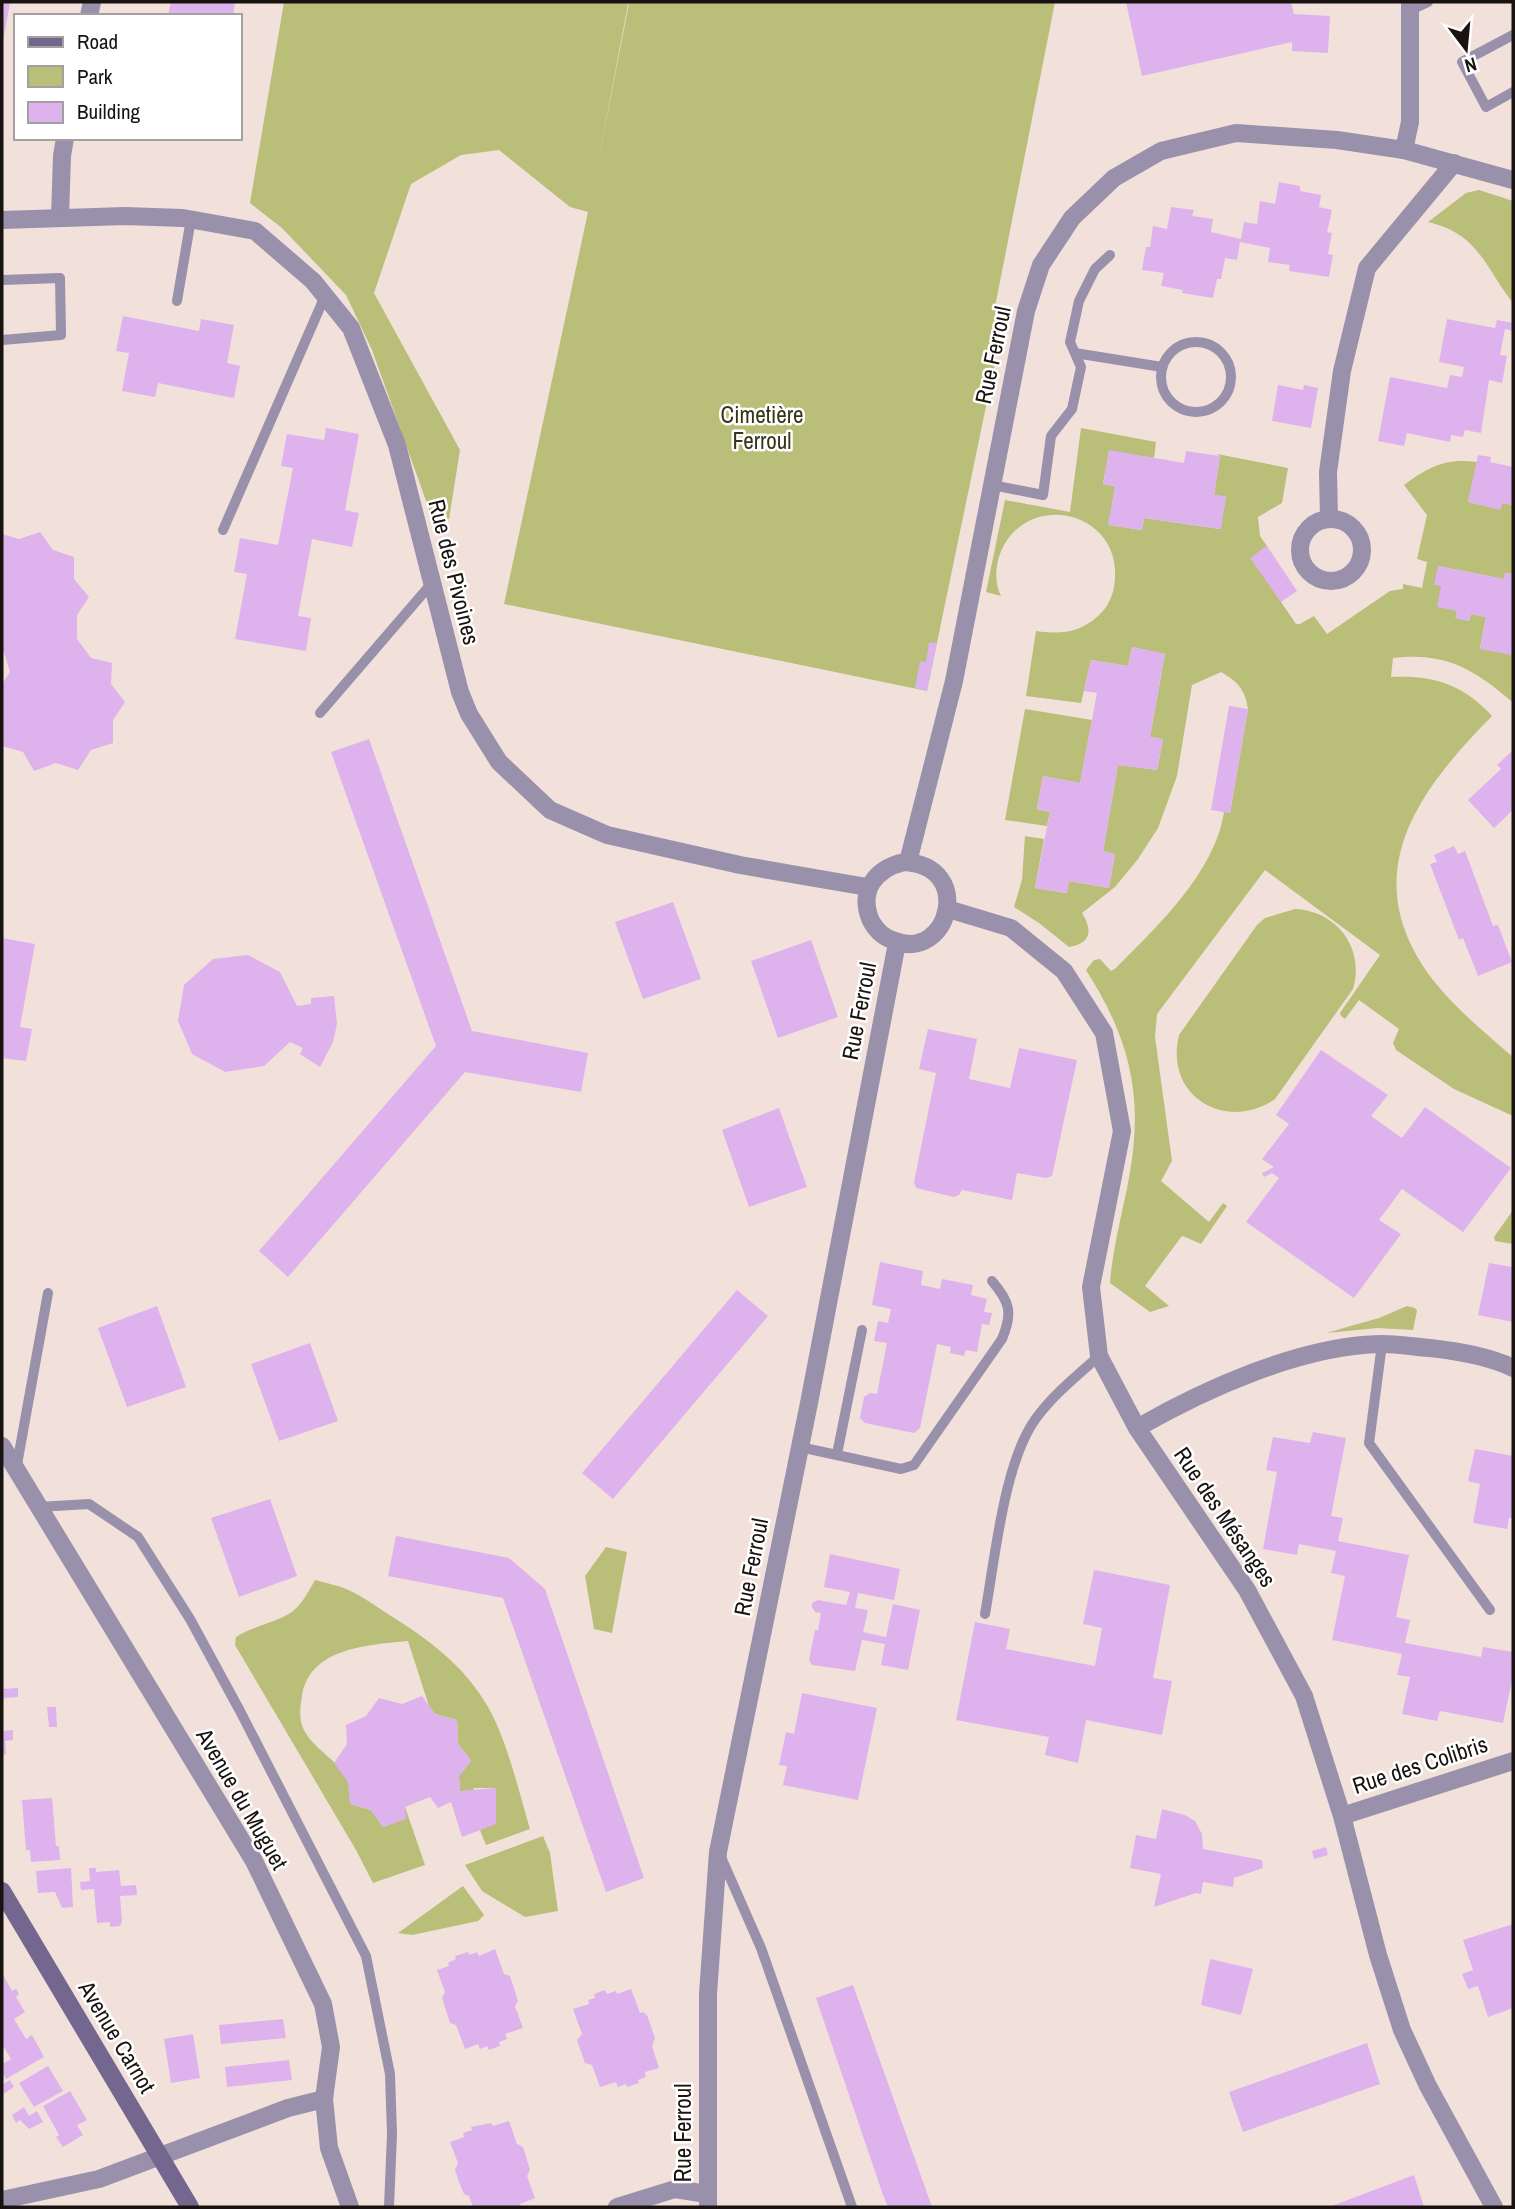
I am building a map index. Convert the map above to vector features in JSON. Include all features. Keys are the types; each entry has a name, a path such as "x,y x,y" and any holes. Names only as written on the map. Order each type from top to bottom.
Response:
{"main road":[{"name":"Avenue Carnot","path":"2,1891 190,2207"}],"street":[{"path":"1404,149 1410,122 1410,6"},
{"name":"Rue Ferroul","path":"908,862 954,681 1026,311 1041,265 1072,218 1114,178 1161,151 1236,133 1337,140 1404,149 1513,180"},
{"path":"2,220 60,218 65,140"},
{"path":"1329,519 1328,472 1342,371 1367,268 1454,163"},
{"name":"Rue des Pivoines","path":"60,218 125,216 191,219 255,232 313,281 326,296 351,328 397,444 453,667 469,714 499,762 550,810 607,835 740,864 867,887"},
{"path":"908,862 931,869 941,879 947,892 948,909 945,920 936,932 925,940 911,944 897,943 874,926 868,913 867,887 890,865 908,862"},
{"name":"Rue des Mésanges","path":"948,909 1011,928 1064,971 1104,1033 1122,1131 1091,1287 1099,1356 1137,1429 1247,1590 1304,1696 1342,1815 1378,1955 1402,2030 1428,2086 1494,2207"},
{"name":"Rue Ferroul","path":"707,2201 708,1994 718,1852 800,1447 897,943"},
{"path":"1137,1429 1166,1412 1244,1375 1325,1352 1382,1344 1452,1351 1513,1368"},
{"name":"Avenue du Muguet","path":"2,1446 254,1861 323,2004 331,2047 324,2099 329,2148 350,2207"},
{"name":"Rue des Colibris","path":"1342,1815 1513,1761"},
{"path":"2,2200 99,2179 288,2108 324,2099"},
{"path":"617,2207 675,2189 707,2201"}],"lane":[{"path":"1410,6 1428,2"},
{"path":"1513,35 1462,61 1486,107 1513,92"},
{"path":"177,301 191,219"},
{"path":"992,485 1043,495 1051,436 1072,409 1081,367 1070,342 1079,301 1095,269 1110,255"},
{"path":"2,281 61,278 61,335 2,340"},
{"path":"223,530 326,296"},
{"path":"1184,343 1206,343 1224,355 1231,375 1229,388 1224,398 1214,407 1191,412 1170,401 1163,391 1160,379 1162,367 1174,348 1184,343"},
{"path":"1075,353 1162,367"},
{"path":"320,713 432,582"},
{"path":"800,1447 901,1469 914,1465 1002,1339 1009,1322 1004,1295 992,1281"},
{"path":"16,1470 48,1293"},
{"path":"837,1454 862,1330"},
{"path":"1382,1344 1369,1443 1490,1610"},
{"path":"985,1614 1012,1469 1035,1419 1057,1394 1099,1356"},
{"path":"38,1507 89,1504 138,1537 190,1619 234,1699 366,1956 390,2074 392,2134 389,2207"},
{"path":"718,1852 761,1948 852,2207"}],"green space":[{"name":"Cimetière Ferroul","path":"284,2 1055,2 995,307 1006,310 927,691 504,604 588,212 570,207 499,150 461,155 411,184 374,293 460,450 449,519 434,523 372,350 346,295 282,228 250,203","holes":["629,3 597,168 628,4"]},
{"path":"1479,190 1513,201 1513,303 1470,243 1445,227 1428,222 1466,193"},
{"path":"1081,428 1156,442 1154,458 1109,451 1103,484 1115,486 1109,525 1142,530 1144,518 1220,529 1226,497 1214,495 1220,456 1217,454 1288,468 1282,503 1258,517 1260,536 1267,546 1251,558 1296,624 1314,616 1327,634 1390,591 1403,589 1403,584 1422,588 1427,562 1417,559 1427,515 1404,485 1438,465 1456,461 1477,462 1468,502 1500,509 1502,503 1513,505 1513,574 1505,573 1504,579 1438,566 1441,586 1457,611 1456,618 1469,621 1471,614 1486,617 1480,648 1513,655 1513,700 1470,671 1443,660 1393,658 1391,677 1420,678 1446,684 1470,696 1492,716 1439,776 1419,807 1404,839 1397,872 1398,906 1410,942 1433,980 1461,1011 1513,1057 1513,1116 1454,1089 1396,1050 1393,1043 1399,1029 1359,1000 1345,1019 1341,1016 1340,1013 1380,955 1265,870 1157,1014 1155,1037 1172,1161 1161,1181 1209,1222 1223,1203 1227,1206 1201,1244 1181,1237 1145,1286 1169,1306 1150,1312 1110,1283 1131,1166 1135,1112 1133,1087 1121,1040 1112,1017 1086,970 1094,960 1100,959 1111,971 1116,968 1166,916 1197,877 1209,856 1224,812 1230,813 1248,709 1240,687 1221,672 1192,685 1177,776 1158,828 1115,887 1082,913 1089,931 1082,943 1069,947 1014,907 1022,880 1025,836 1044,839 1035,888 1066,893 1069,881 1109,888 1115,854 1103,851 1118,765 1157,770 1163,739 1150,737 1165,654 1132,647 1128,666 1091,660 1081,703 1026,696 1036,631 1055,633 1081,628 1103,611 1112,595 1115,576 1112,555 1103,537 1089,525 1072,517 1054,515 1035,518 1018,528 1004,545 997,564 996,577 1001,596 986,592 1005,500 1070,512"},
{"path":"1025,709 1092,720 1080,783 1043,776 1037,809 1050,812 1047,826 1005,820"},
{"path":"1295,909 1310,911 1323,917 1335,924 1344,934 1355,959 1353,989 1275,1099 1256,1109 1237,1112 1219,1110 1203,1103 1190,1091 1181,1076 1177,1057 1179,1035 1257,925 1265,918"},
{"path":"1513,1210 1513,1244 1495,1241 1494,1237"},
{"path":"1407,1306 1417,1311 1413,1330 1378,1328 1326,1333 1379,1318"},
{"path":"606,1547 627,1552 612,1633 594,1629 585,1576"},
{"path":"315,1580 357,1594 403,1623 444,1654 468,1678 495,1720 512,1766 530,1829 486,1845 480,1830 496,1823 496,1788 460,1791 459,1776 471,1761 458,1743 457,1720 435,1714 429,1706 408,1641 376,1644 343,1652 316,1667 307,1680 301,1704 303,1728 313,1743 344,1774 349,1784 350,1804 371,1810 383,1827 405,1819 405,1807 425,1865 373,1883 235,1645 236,1637 292,1612"},
{"path":"543,1836 550,1853 558,1911 525,1917 482,1891 465,1865"},
{"path":"463,1886 484,1915 478,1921 412,1935 398,1933"}],"building":[{"path":"2,2 10,2 3,42 2,42"},
{"path":"171,2 235,2 233,14 168,14"},
{"path":"1126,2 1291,2 1294,14 1330,16 1328,53 1292,51 1292,42 1142,76"},
{"path":"1279,182 1300,186 1300,191 1321,195 1319,207 1332,210 1327,232 1332,233 1328,254 1333,255 1329,277 1289,271 1290,265 1268,262 1270,248 1240,242 1237,260 1225,258 1221,279 1217,279 1213,298 1161,286 1164,273 1142,270 1146,247 1150,247 1153,226 1167,229 1171,207 1194,210 1192,216 1213,219 1211,232 1241,239 1244,222 1257,224 1260,201 1275,204"},
{"path":"123,316 199,331 201,319 234,325 227,363 240,366 234,398 158,383 155,397 122,391 129,353 116,351"},
{"path":"1447,319 1495,328 1497,320 1513,323 1513,331 1505,329 1500,355 1507,356 1502,383 1489,380 1481,433 1465,430 1463,437 1451,435 1450,442 1407,433 1404,446 1378,441 1390,377 1447,388 1450,375 1462,377 1464,367 1439,362"},
{"path":"1278,385 1303,390 1304,385 1318,388 1311,428 1272,421"},
{"path":"326,428 359,434 345,510 359,513 352,547 312,539 298,616 311,618 306,651 235,639 247,574 234,572 240,538 278,545 293,468 281,466 287,434 324,440"},
{"path":"1109,450 1184,463 1186,451 1220,456 1214,495 1226,496 1221,529 1144,518 1142,530 1108,525 1115,486 1103,484"},
{"path":"1478,455 1491,457 1490,462 1513,467 1513,505 1502,503 1501,510 1468,502"},
{"path":"40,532 53,550 74,557 74,579 89,597 77,615 77,639 91,658 112,663 111,684 125,702 113,720 113,743 91,750 78,770 56,763 34,771 23,752 2,746 2,684 10,672 2,651 2,534 19,539"},
{"path":"1267,546 1297,591 1281,602 1250,558"},
{"path":"1438,566 1504,579 1505,573 1513,574 1513,655 1480,649 1486,617 1471,614 1469,621 1455,618 1457,611 1437,607 1441,586 1434,585"},
{"path":"929,642 937,643 927,691 915,688 920,661 926,662"},
{"path":"1132,647 1165,654 1150,737 1163,739 1157,770 1118,765 1103,851 1115,854 1109,888 1069,881 1067,893 1035,888 1050,812 1037,809 1043,776 1080,783 1097,693 1084,691 1091,660 1128,666"},
{"path":"1229,706 1248,709 1230,813 1211,810"},
{"path":"369,739 472,1031 588,1053 581,1092 465,1072 288,1277 259,1251 436,1046 331,752"},
{"path":"1513,750 1513,810 1494,828 1468,800 1501,769 1497,765"},
{"path":"1454,846 1458,854 1465,851 1493,926 1498,925 1512,962 1478,976 1463,938 1459,940 1430,864 1437,862 1434,855"},
{"path":"673,902 701,979 643,999 615,922"},
{"path":"2,938 35,944 20,1027 32,1029 26,1061 2,1058"},
{"path":"811,940 838,1017 778,1038 751,961"},
{"path":"248,955 280,972 297,1006 311,1004 311,998 334,996 337,1024 333,1042 320,1067 300,1054 303,1048 290,1042 264,1066 225,1072 192,1054 178,1021 184,985 213,959"},
{"path":"928,1029 977,1039 969,1079 1010,1088 1019,1048 1077,1060 1052,1176 1046,1178 1017,1173 1012,1200 962,1190 954,1197 916,1188 914,1182 936,1073 919,1069"},
{"path":"1321,1050 1388,1095 1371,1116 1402,1138 1425,1107 1511,1168 1463,1232 1402,1189 1379,1220 1401,1234 1354,1298 1246,1222 1279,1178 1272,1173 1264,1177 1262,1173 1274,1167 1262,1159 1289,1124 1276,1115"},
{"path":"779,1108 807,1187 749,1207 722,1130"},
{"path":"880,1262 923,1271 921,1285 940,1289 942,1279 973,1285 971,1295 987,1299 984,1312 992,1313 989,1325 982,1324 977,1352 966,1350 964,1356 950,1353 951,1347 937,1344 920,1428 914,1433 865,1423 860,1418 864,1397 870,1393 877,1394 887,1343 874,1341 878,1321 888,1323 891,1309 872,1305"},
{"path":"1489,1263 1513,1267 1513,1322 1478,1315"},
{"path":"737,1290 768,1316 613,1499 582,1473"},
{"path":"157,1306 186,1387 127,1407 98,1328"},
{"path":"310,1343 338,1421 279,1441 251,1364"},
{"path":"1313,1432 1346,1438 1331,1516 1343,1518 1338,1541 1409,1555 1396,1617 1410,1620 1405,1643 1481,1657 1483,1647 1513,1652 1513,1675 1503,1723 1440,1711 1437,1721 1402,1714 1410,1677 1397,1675 1402,1654 1332,1640 1345,1576 1331,1573 1336,1551 1299,1544 1297,1555 1263,1549 1277,1472 1266,1470 1273,1437 1310,1443"},
{"path":"1475,1449 1513,1456 1513,1518 1509,1518 1507,1529 1473,1523 1480,1484 1468,1481"},
{"path":"270,1499 297,1576 239,1597 211,1518"},
{"path":"396,1536 509,1558 545,1589 644,1878 606,1892 503,1598 388,1576"},
{"path":"830,1554 900,1569 894,1600 858,1593 855,1608 868,1610 863,1632 886,1637 893,1604 920,1610 908,1670 881,1665 885,1644 862,1640 855,1671 812,1665 809,1660 821,1613 815,1612 812,1603 818,1600 846,1605 850,1592 824,1587"},
{"path":"1094,1570 1170,1585 1153,1678 1172,1681 1162,1735 1086,1720 1078,1763 1045,1755 1049,1737 956,1720 975,1622 1010,1629 1006,1649 1095,1666 1102,1628 1083,1624"},
{"path":"18,1688 18,1697 2,1698 2,1689"},
{"path":"802,1693 877,1708 858,1800 783,1785 787,1766 779,1765 786,1732 794,1734"},
{"path":"422,1696 435,1714 457,1720 458,1743 471,1761 459,1776 460,1791 496,1788 496,1824 462,1837 451,1802 438,1808 430,1797 405,1807 406,1819 383,1827 371,1810 350,1804 348,1782 334,1763 347,1744 346,1725 366,1716 379,1698 402,1704"},
{"path":"47,1707 56,1707 57,1727 49,1727"},
{"path":"13,1730 13,1740 5,1741 6,1754 2,1755 2,1731"},
{"path":"52,1798 56,1846 59,1846 60,1860 31,1862 30,1850 26,1850 22,1800"},
{"path":"1162,1809 1185,1815 1195,1821 1202,1834 1203,1849 1262,1860 1263,1868 1234,1878 1233,1887 1203,1882 1201,1894 1196,1893 1154,1907 1161,1874 1130,1868 1136,1835 1156,1839"},
{"path":"1326,1847 1328,1855 1314,1859 1312,1851"},
{"path":"71,1868 73,1907 62,1908 55,1892 38,1893 36,1871"},
{"path":"89,1868 96,1868 96,1872 119,1870 121,1886 136,1885 137,1895 120,1896 120,1926 110,1927 110,1922 97,1923 94,1889 81,1890 80,1882 90,1881"},
{"path":"1513,1924 1513,2008 1488,2017 1478,1986 1468,1989 1462,1974 1473,1970 1463,1940"},
{"path":"495,1949 504,1974 510,1976 518,2001 515,2006 523,2028 505,2034 507,2039 499,2042 500,2046 489,2050 487,2046 480,2049 478,2044 465,2049 456,2025 450,2023 442,1998 445,1992 437,1970 449,1966 448,1963 456,1959 455,1956 477,1952 479,1956"},
{"path":"1210,1959 1253,1969 1241,2015 1201,2005"},
{"path":"2,1973 12,1991 16,1989 19,1994 16,1997 25,2012 14,2019 26,2039 32,2035 44,2057 6,2079 2,2064 11,2059 2,2044"},
{"path":"853,1985 932,2207 888,2207 883,2195 816,1998"},
{"path":"631,1989 640,2013 647,2015 655,2038 652,2046 659,2068 645,2072 646,2077 638,2080 639,2083 627,2087 626,2084 618,2087 616,2082 600,2087 592,2065 585,2063 577,2040 582,2034 573,2009 589,2004 588,2000 595,1998 594,1994 605,1990 607,1994 616,1991 617,1994"},
{"path":"283,2019 286,2038 221,2044 219,2025"},
{"path":"193,2034 200,2078 171,2083 164,2039"},
{"path":"1367,2043 1380,2084 1243,2132 1229,2092"},
{"path":"289,2060 292,2080 227,2087 225,2067"},
{"path":"48,2066 63,2091 34,2107 19,2083"},
{"path":"10,2080 14,2087 2,2095 2,2085"},
{"path":"70,2091 87,2120 77,2125 83,2135 63,2147 43,2106"},
{"path":"24,2107 29,2116 37,2111 43,2122 29,2129 20,2120 16,2123 12,2115"},
{"path":"509,2121 517,2144 523,2147 530,2170 527,2176 535,2198 520,2204 521,2207 473,2207 459,2182 455,2170 458,2163 450,2142 464,2137 463,2133 472,2130 471,2127 491,2123 493,2126"},
{"path":"1414,2175 1424,2207 1329,2207"}]}
